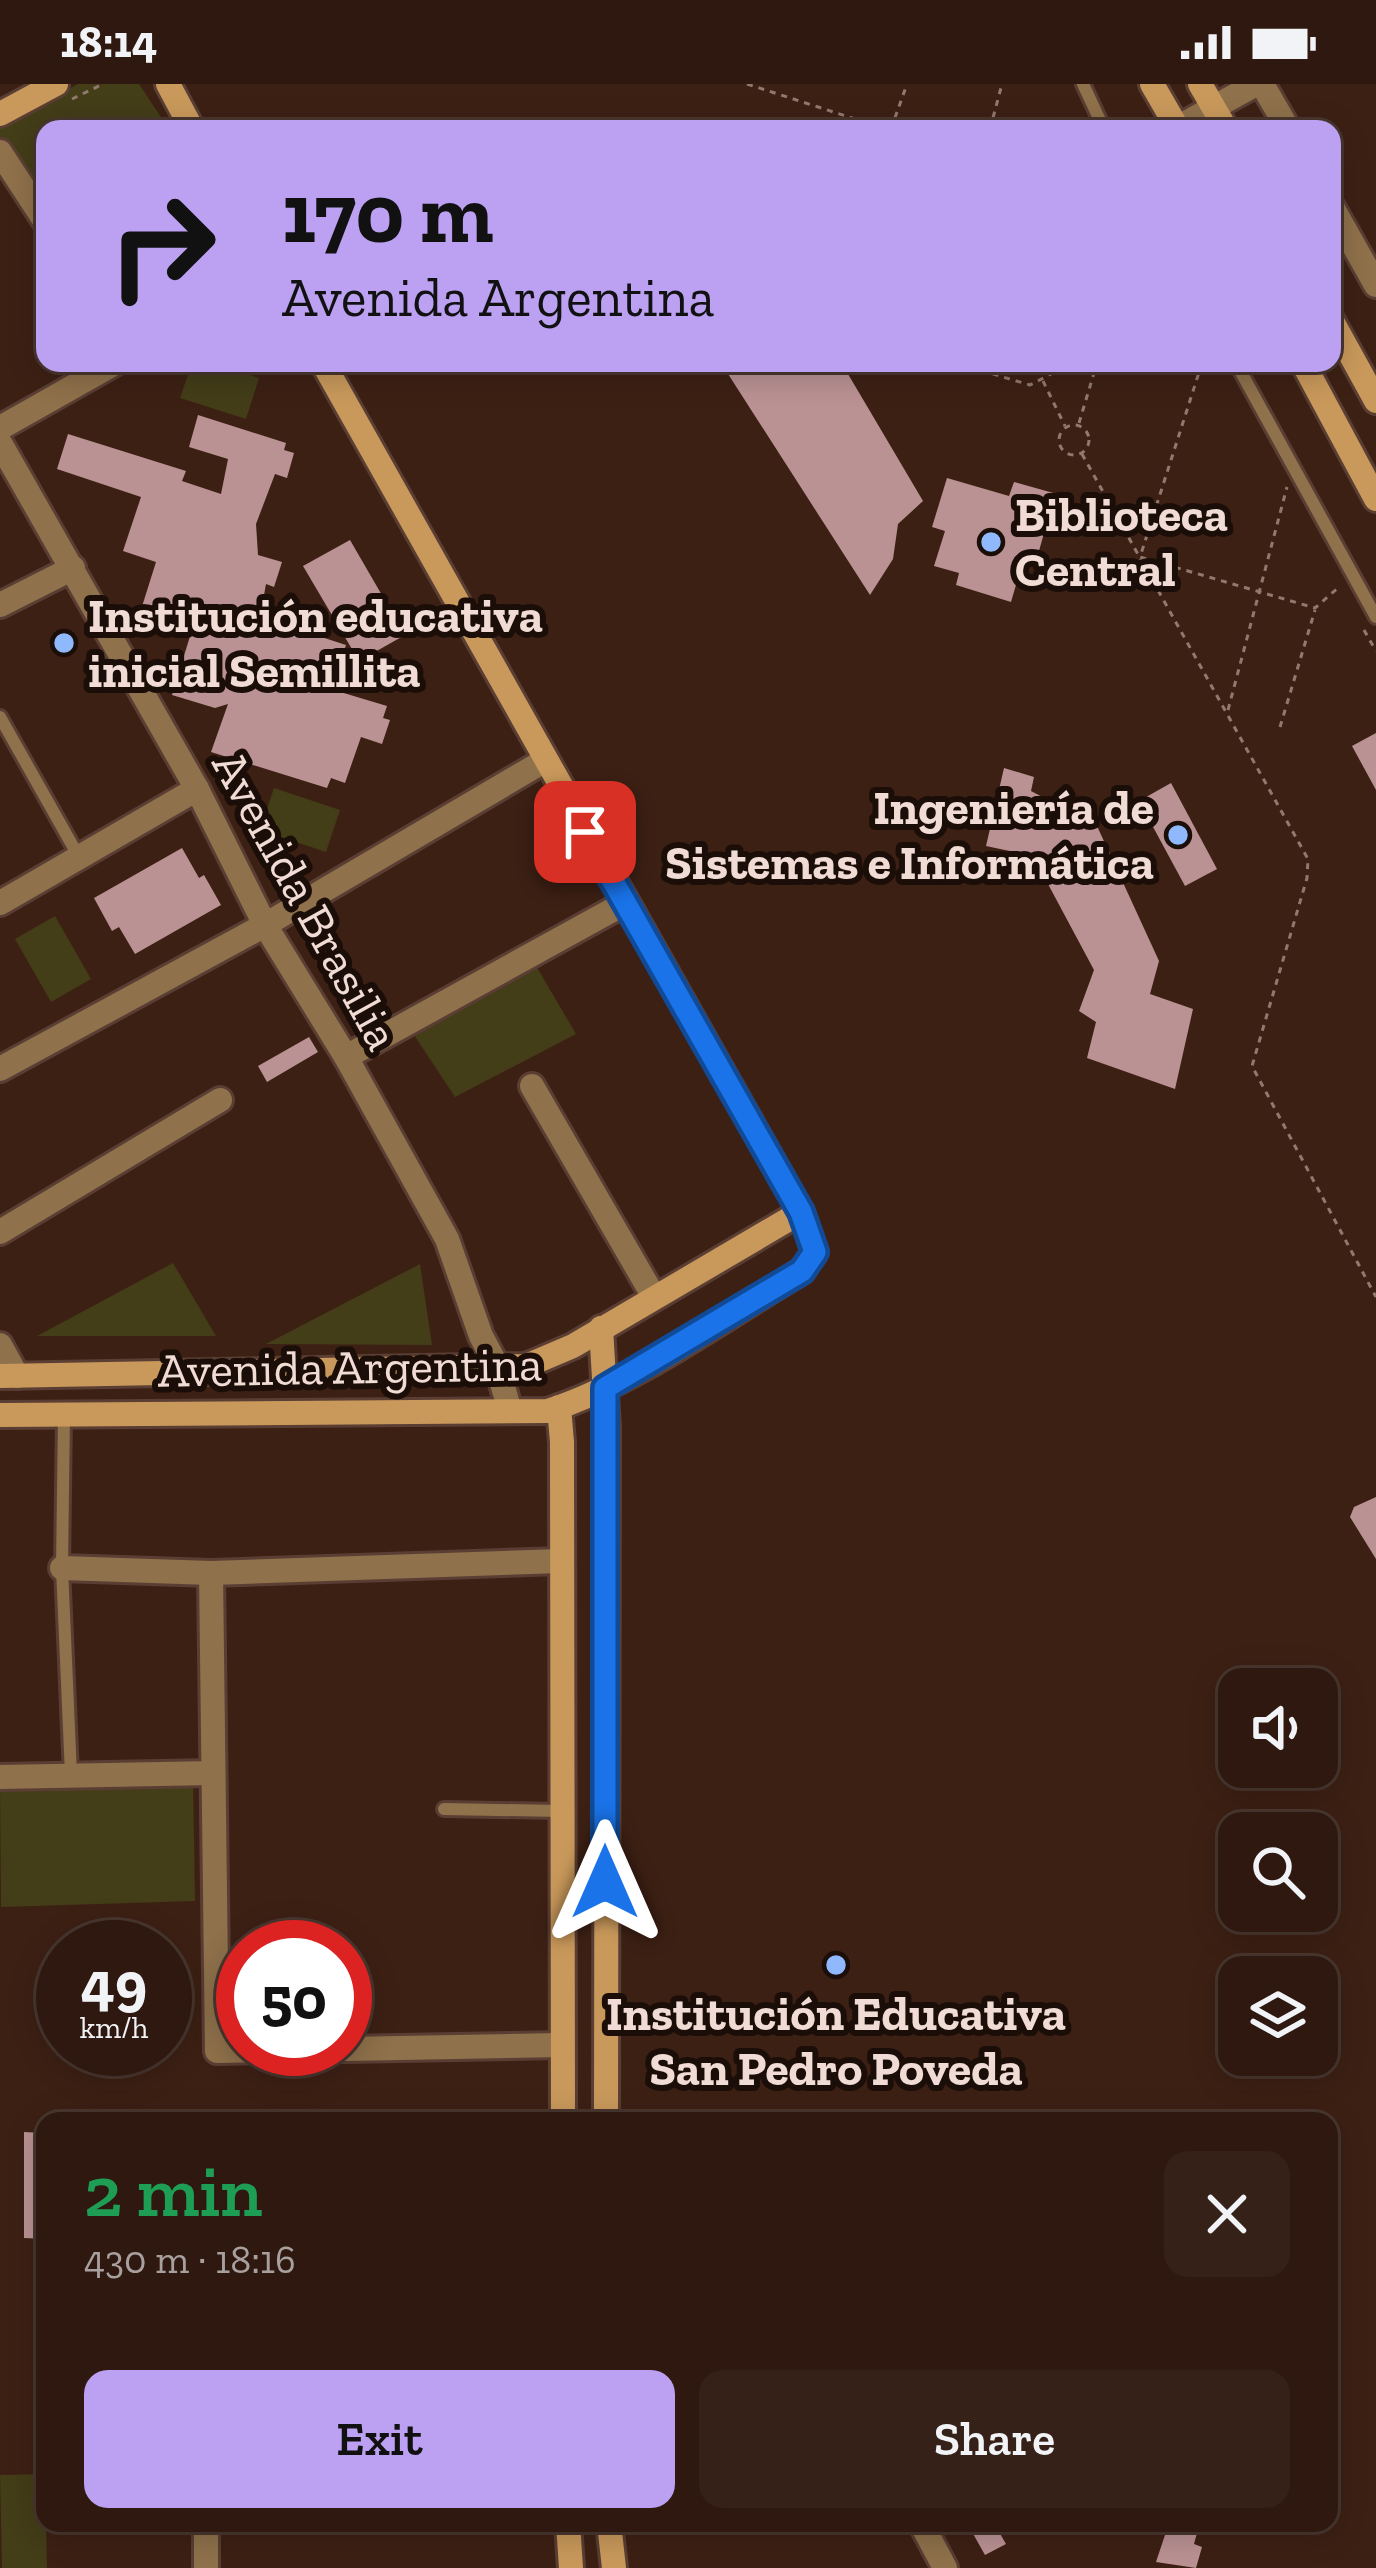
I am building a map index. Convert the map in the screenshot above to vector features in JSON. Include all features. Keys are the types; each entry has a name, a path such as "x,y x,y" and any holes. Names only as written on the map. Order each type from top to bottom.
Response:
{"main road":[{"path":"0,115 56,84"},
{"path":"167,84 187,120"},
{"path":"1152,84 1172,120"},
{"path":"1200,84 1220,118"},
{"path":"1341,337 1376,401"},
{"path":"328,372 801,1212"},
{"path":"1308,372 1376,499"},
{"name":"Avenida Argentina","path":"0,1415 548,1411 605,1388 802,1271 815,1252 801,1212 573,1346 526,1366 9,1376"},
{"path":"602,1328 606,2112"},
{"path":"559,1407 563,2112"},
{"path":"569,2532 571,2568"},
{"path":"610,2532 614,2568"}],"street":[{"path":"1220,118 1259,84 1282,120"},
{"path":"0,152 36,207"},
{"path":"1341,223 1376,285"},
{"path":"0,428 99,372"},
{"name":"Avenida Brasilia","path":"0,443 196,789 265,925 346,1057 447,1239 510,1411"},
{"path":"0,605 73,568"},
{"path":"0,1069 265,925 544,761"},
{"path":"0,903 196,789"},
{"path":"346,1057 625,903"},
{"path":"532,1086 654,1298"},
{"path":"0,1232 220,1100"},
{"path":"0,1345 9,1376"},
{"path":"62,1568 212,1573 560,1561"},
{"path":"212,1573 216,1982"},
{"path":"0,1777 213,1774"},
{"path":"372,2048 561,2045"},
{"path":"206,2532 206,2568"},
{"path":"926,2532 945,2568"}],"lane":[{"path":"1083,84 1100,120"},
{"path":"1242,372 1376,617"},
{"path":"0,717 79,857"},
{"path":"0,758 17,748"},
{"path":"64,1414 62,1568 71,1776"},
{"path":"444,1809 561,1811"}],"path":[{"path":"747,84 861,120"},
{"path":"893,120 907,84"},
{"path":"992,120 1002,84"},
{"path":"986,372 1030,386 1052,372"},
{"path":"1082,454 1088,440 1079,424 1094,372"},
{"path":"1140,557 1199,372"},
{"path":"1042,379 1065,426"},
{"path":"1065,426 1079,424"},
{"path":"1065,426 1059,438 1063,448 1071,456 1082,454"},
{"path":"1082,454 1308,859 1307,878 1252,1066 1376,1297"},
{"path":"1228,710 1293,462"},
{"path":"1140,557 1315,608"},
{"path":"1280,727 1315,608 1339,587"}],"shaded area":[{"path":"78,84 139,84 163,120 36,120 36,200 0,141 0,124"},
{"path":"189,372 240,372 259,378 246,419 180,398"},
{"path":"274,788 340,810 326,852 260,830"},
{"path":"55,916 91,979 51,1002 15,939"},
{"path":"532,959 576,1034 455,1097 408,1026"},
{"path":"173,1263 216,1336 37,1336"},
{"path":"420,1264 432,1345 266,1344"},
{"path":"193,1778 195,1901 1,1907 0,1785"},
{"path":"36,2474 36,2532 46,2532 47,2568 2,2568 0,2475"}],"building":[{"path":"727,372 848,372 923,501 898,524 893,559 870,595"},
{"path":"198,415 286,443 284,450 294,453 287,478 275,474 256,524 258,555 282,562 274,587 266,584 260,617 346,645 337,673 317,685 387,706 383,718 390,720 382,744 361,737 345,783 331,778 327,788 211,752 228,704 215,708 172,695 191,633 139,616 156,562 123,551 141,497 57,469 68,434 186,471 182,481 221,494 228,459 189,447"},
{"name":"Biblioteca Central","path":"947,478 1009,496 1014,482 1064,496 1055,529 1046,526 1037,558 1025,554 1011,602 956,585 959,573 934,566 945,531 932,527"},
{"path":"350,540 405,635 359,661 303,566"},
{"path":"1376,733 1376,790 1352,746"},
{"path":"1004,768 1034,777 1031,791 1097,826 1159,961 1150,994 1193,1009 1175,1089 1087,1058 1096,1022 1079,1011 1094,970 1033,856 986,846"},
{"name":"Ingeniería de Sistemas e Informática","path":"1171,783 1217,869 1185,886 1139,801"},
{"path":"182,848 221,905 135,954 119,927 112,931 94,898"},
{"path":"309,1037 318,1052 267,1082 258,1066"},
{"path":"1376,1497 1376,1559 1350,1517 1354,1507"},
{"path":"24,2132 36,2133 36,2239 24,2238"},
{"path":"972,2532 999,2532 1006,2544 985,2555"},
{"path":"1166,2532 1197,2532 1194,2544 1202,2547 1196,2568 1156,2562"}],"place":[{"name":"Biblioteca Central","path":"991,542"},
{"name":"Institución educativa inicial Semillita","path":"64,643"},
{"name":"Ingeniería de Sistemas e Informática","path":"1178,835"},
{"name":"Institución Educativa San Pedro Poveda","path":"836,1965"}],"route":[{"path":"585,832 801,1212 815,1252 802,1271 605,1388 605,1882"}]}
